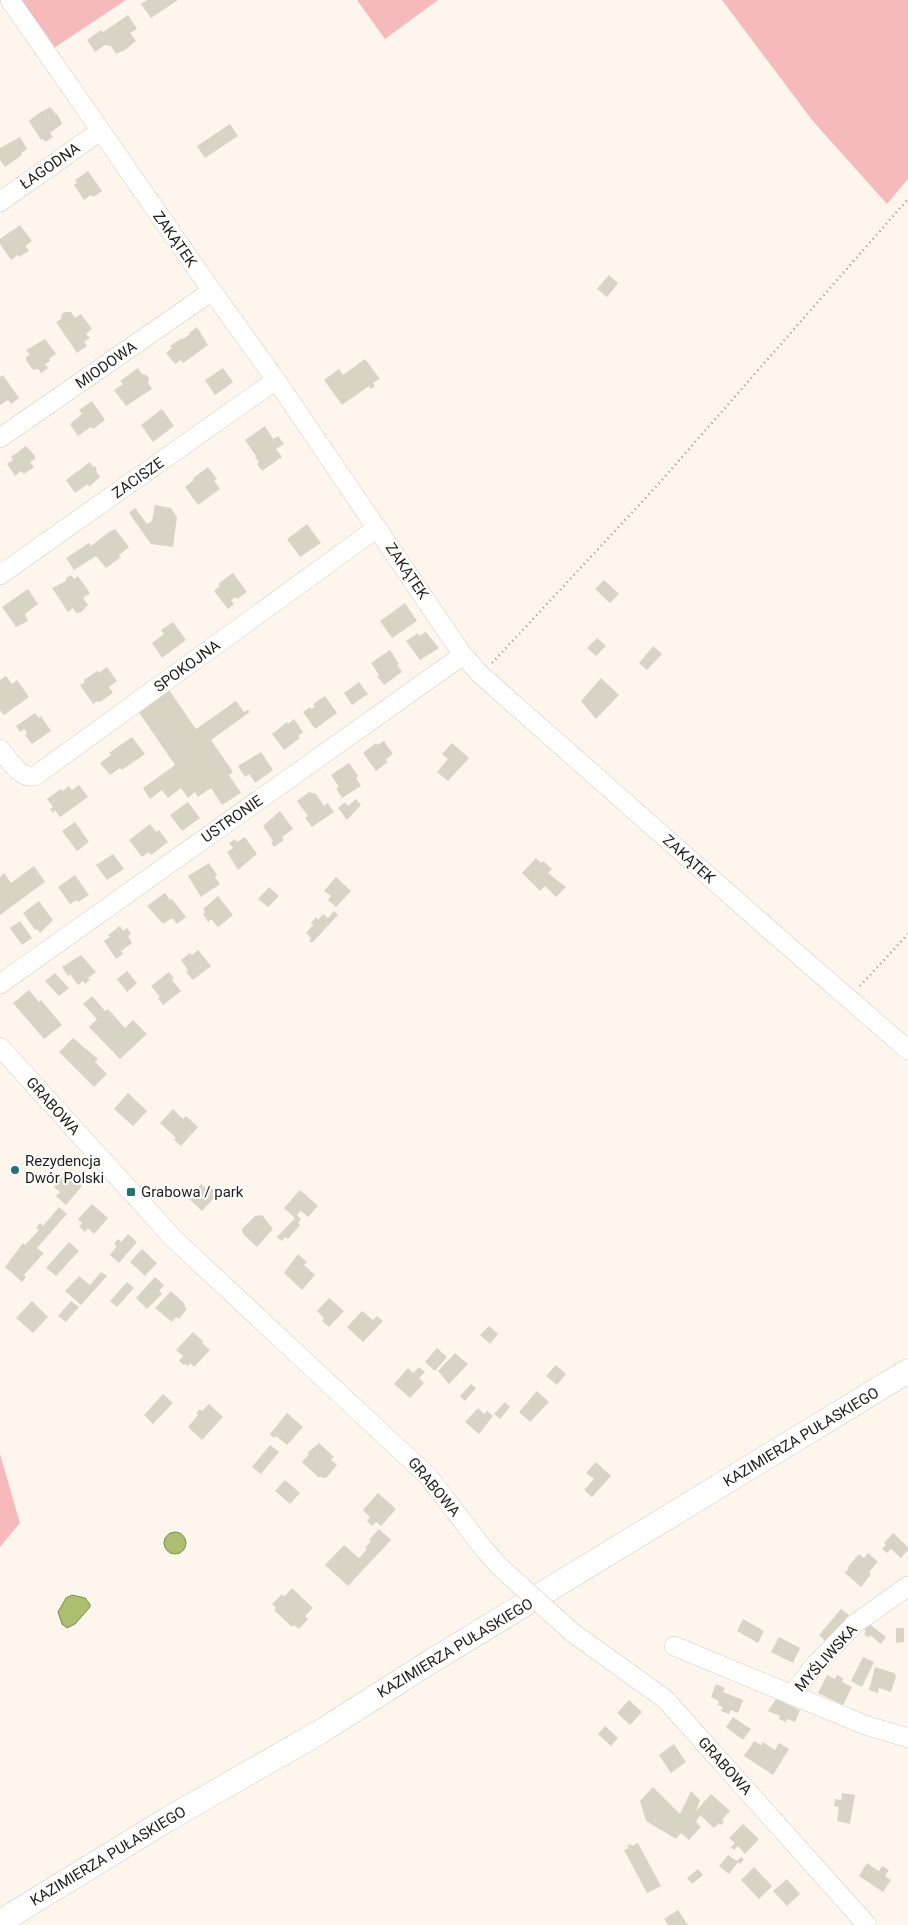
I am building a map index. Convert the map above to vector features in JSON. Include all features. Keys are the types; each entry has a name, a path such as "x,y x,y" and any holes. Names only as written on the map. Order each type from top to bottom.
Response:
{"main road":[{"name":"KAZIMIERZA PUŁASKIEGO","path":"0,1922 168,1819 320,1732 430,1662 908,1371"}],"street":[{"name":"ZAKĄTEK","path":"10,0 276,380 463,655 481,675 908,1050"},
{"name":"ŁAGODNA","path":"0,202 100,131"},
{"name":"MIODOWA","path":"0,438 212,291"},
{"name":"ZACISZE","path":"0,575 276,380"},
{"name":"SPOKOJNA","path":"0,749 22,775 35,776 378,528"},
{"name":"USTRONIE","path":"0,984 463,655"},
{"name":"GRABOWA","path":"0,1047 174,1239 428,1476 483,1548 500,1567 573,1633 665,1699 867,1925"},
{"name":"MYŚLIWSKA","path":"792,1695 814,1666 856,1623 908,1586"},
{"name":"MYŚLIWSKA","path":"674,1646 865,1725 907,1733"}],"path":[{"path":"481,675 654,489 908,199"},
{"path":"849,999 908,934"}],"shaded area":[{"path":"21,0 126,0 54,48"},
{"path":"357,0 438,0 385,39"},
{"path":"722,0 908,0 908,179 887,204 812,120"},
{"path":"0,1454 20,1523 0,1547"},
{"path":"175,1532 185,1539 186,1543 179,1553 175,1554 165,1547 164,1543 171,1533"},
{"path":"72,1595 85,1598 90,1607 75,1624 67,1628 62,1624 58,1612 66,1598"}],"building":[{"path":"147,0 178,0 151,18 141,4"},
{"path":"128,15 137,29 130,33 136,41 125,50 116,54 111,46 105,45 95,52 87,40"},
{"path":"50,107 58,115 62,124 50,133 53,137 45,142 43,139 41,140 29,121"},
{"path":"230,124 238,136 205,158 197,146"},
{"path":"20,137 27,149 5,167 0,160 0,148"},
{"path":"88,171 102,191 84,200 74,185 77,183 75,180"},
{"path":"20,225 32,241 25,246 29,251 11,260 0,244 0,239"},
{"path":"609,275 618,283 607,297 597,289"},
{"path":"71,312 75,318 81,314 92,329 86,334 90,338 84,342 87,346 77,353 56,322 61,319 62,314"},
{"path":"197,327 208,345 183,363 181,360 175,364 166,353 172,348 170,346 183,339"},
{"path":"45,339 56,354 45,364 48,368 41,373 38,369 33,370 26,360 26,357 30,355 26,350"},
{"path":"365,359 380,379 373,383 375,386 371,389 369,386 342,405 324,380 339,369 343,375"},
{"path":"138,368 142,374 149,378 148,383 152,389 126,406 114,390 123,384 120,381"},
{"path":"223,368 233,382 215,395 205,380"},
{"path":"3,375 19,398 11,404 8,400 0,405 0,377"},
{"path":"92,401 105,420 93,429 91,427 78,436 70,424 82,414 79,410"},
{"path":"162,409 174,426 153,442 141,425"},
{"path":"265,426 273,439 278,436 284,444 276,449 282,457 262,471 257,464 259,462 256,456 245,440"},
{"path":"26,446 35,456 35,459 30,462 34,467 24,474 21,471 15,476 7,464 13,460 11,457"},
{"path":"90,462 92,466 96,467 100,477 89,487 88,484 75,493 66,480"},
{"path":"208,467 217,479 214,480 220,489 198,505 185,487 194,480 193,478"},
{"path":"155,505 171,508 177,517 173,547 151,544 129,513 135,508 147,524 152,521"},
{"path":"307,524 321,543 300,557 287,539"},
{"path":"115,529 129,547 119,555 121,557 106,568 96,556 74,570 66,558 89,543 91,546"},
{"path":"233,573 247,592 237,599 236,597 231,600 234,604 228,609 214,591 220,586 218,584"},
{"path":"71,575 74,579 78,576 90,593 83,598 88,605 81,612 76,613 73,608 68,612 52,588 66,581 66,578"},
{"path":"604,580 619,594 610,603 595,589"},
{"path":"28,589 38,604 25,614 28,621 16,627 2,607"},
{"path":"405,603 417,621 392,638 380,621"},
{"path":"173,622 186,640 162,658 152,643 164,634 161,630"},
{"path":"426,632 439,648 420,660 406,641 418,633 419,636"},
{"path":"597,638 606,646 596,656 587,648"},
{"path":"653,646 662,654 647,670 639,663"},
{"path":"390,650 402,672 384,685 371,663"},
{"path":"107,667 117,681 109,687 113,693 100,702 98,701 93,704 80,685 97,671 99,673"},
{"path":"6,676 12,684 17,680 29,697 4,715 0,710 0,680"},
{"path":"601,678 619,695 596,719 581,701"},
{"path":"359,682 368,694 352,705 344,693"},
{"path":"169,690 196,729 236,701 244,712 248,710 250,712 211,740 233,772 229,775 241,793 222,805 211,788 198,797 195,792 188,798 181,788 168,798 162,790 150,799 143,788 175,765 138,711"},
{"path":"325,696 337,713 315,729 303,712 310,707 311,709 315,707 313,704"},
{"path":"35,713 39,718 41,716 51,731 32,744 25,735 27,733 24,729 20,732 16,726"},
{"path":"294,719 303,732 298,736 300,738 284,750 272,734"},
{"path":"132,737 145,754 122,770 120,768 110,775 100,763 111,755 109,753"},
{"path":"384,741 393,754 385,760 388,762 376,771 363,753 376,743 378,745"},
{"path":"452,743 469,758 448,781 437,772 448,759 442,754"},
{"path":"261,752 273,770 255,783 249,774 245,777 238,766"},
{"path":"349,763 358,776 356,778 361,786 342,798 336,788 339,787 331,775"},
{"path":"79,785 88,797 60,817 55,810 53,813 50,809 53,807 47,799 61,789 63,791 69,786 72,790"},
{"path":"309,792 316,794 324,806 328,803 334,812 312,827 305,818 308,816 297,801"},
{"path":"356,799 361,805 347,820 338,808 345,802 348,806"},
{"path":"188,802 200,818 182,831 170,815"},
{"path":"280,811 293,829 282,837 284,840 274,847 271,842 273,841 263,826"},
{"path":"75,822 89,842 77,851 62,831"},
{"path":"150,824 156,832 159,830 168,842 151,855 149,852 142,857 129,840"},
{"path":"245,837 257,854 238,870 227,852 233,848 229,843 235,839 237,842"},
{"path":"113,854 124,869 107,880 96,865"},
{"path":"536,858 552,869 548,873 566,887 556,897 545,886 540,891 522,873"},
{"path":"209,863 217,875 215,877 220,884 201,897 188,876"},
{"path":"34,866 45,882 0,915 0,877 4,873 11,883"},
{"path":"75,875 89,895 78,902 77,900 70,904 58,887"},
{"path":"336,877 351,891 336,907 328,900 331,896 324,891"},
{"path":"269,887 279,896 268,907 258,899"},
{"path":"165,893 186,917 177,924 172,918 163,924 147,906"},
{"path":"218,896 233,915 218,927 211,919 208,922 203,914 205,912 203,909"},
{"path":"39,901 53,920 40,933 37,929 35,930 23,913"},
{"path":"334,911 338,915 312,943 309,941 311,938 306,933 313,925 311,923 316,917 318,920 323,914 328,918"},
{"path":"20,921 32,938 22,945 10,928"},
{"path":"120,926 123,931 127,928 131,934 128,936 132,943 121,951 123,954 116,959 104,941 110,937 108,935"},
{"path":"198,950 211,966 193,980 186,972 188,970 181,960"},
{"path":"81,955 96,972 88,978 90,980 85,984 83,981 78,985 62,967"},
{"path":"127,971 137,983 127,992 117,979"},
{"path":"169,972 174,978 172,980 181,991 163,1005 158,998 160,997 151,986"},
{"path":"55,973 69,988 59,996 45,981"},
{"path":"29,990 39,1002 41,1000 62,1025 44,1039 13,1003"},
{"path":"92,996 105,1011 108,1009 125,1028 133,1020 147,1034 120,1059 89,1027 97,1019 83,1004"},
{"path":"73,1038 98,1059 95,1062 107,1074 94,1087 59,1052"},
{"path":"128,1093 147,1111 133,1126 114,1109"},
{"path":"173,1109 183,1119 186,1116 198,1127 181,1146 174,1140 176,1138 160,1123"},
{"path":"66,1173 82,1186 66,1205 56,1196 60,1192 54,1187"},
{"path":"201,1184 207,1190 210,1187 215,1191 212,1194 215,1197 202,1211 188,1198"},
{"path":"300,1190 318,1206 308,1217 301,1211 297,1215 301,1219 298,1223 300,1225 288,1239 285,1237 282,1241 277,1237 295,1218 284,1208"},
{"path":"92,1204 108,1218 94,1234 88,1228 85,1232 79,1226 82,1223 78,1219"},
{"path":"59,1207 67,1214 37,1248 44,1253 24,1275 26,1277 22,1282 5,1267 23,1243 25,1245 39,1230 36,1228 40,1223 43,1226"},
{"path":"262,1215 273,1229 257,1247 243,1234 242,1229 255,1216"},
{"path":"128,1234 137,1242 119,1263 110,1255 117,1246 114,1244 118,1239 121,1242"},
{"path":"69,1242 79,1251 56,1276 46,1268"},
{"path":"142,1249 157,1263 145,1276 130,1262"},
{"path":"298,1254 307,1262 304,1265 315,1275 302,1290 284,1273"},
{"path":"101,1272 107,1276 81,1305 65,1291 79,1276 90,1285"},
{"path":"155,1277 164,1285 159,1291 162,1294 147,1309 136,1298"},
{"path":"127,1282 134,1288 117,1307 110,1301"},
{"path":"171,1291 185,1304 184,1306 187,1309 179,1319 176,1317 172,1322 155,1308"},
{"path":"329,1298 344,1311 329,1327 322,1321 324,1318 317,1311"},
{"path":"32,1301 48,1317 33,1333 16,1318"},
{"path":"71,1301 79,1307 66,1322 58,1316"},
{"path":"362,1311 373,1320 377,1316 383,1321 363,1342 347,1327"},
{"path":"489,1326 498,1334 490,1344 480,1335"},
{"path":"193,1332 210,1350 194,1367 190,1363 188,1366 179,1361 183,1356 176,1350"},
{"path":"437,1348 447,1357 435,1371 425,1362"},
{"path":"455,1353 468,1364 449,1384 438,1371"},
{"path":"556,1365 566,1374 557,1385 546,1376"},
{"path":"419,1367 425,1372 419,1378 424,1383 410,1398 394,1384 408,1368 413,1373"},
{"path":"471,1384 476,1388 465,1401 460,1396"},
{"path":"537,1391 549,1402 530,1422 519,1412"},
{"path":"163,1394 173,1403 153,1424 144,1415"},
{"path":"505,1402 510,1407 500,1419 494,1414"},
{"path":"209,1404 223,1417 202,1440 188,1427 198,1415 196,1413 200,1409 202,1411"},
{"path":"478,1408 484,1414 487,1411 493,1416 479,1434 465,1422"},
{"path":"287,1413 303,1427 287,1445 276,1436 274,1438 270,1434"},
{"path":"319,1443 334,1457 331,1460 337,1465 326,1478 318,1477 302,1462 309,1454 307,1453"},
{"path":"270,1445 279,1452 261,1474 252,1467"},
{"path":"596,1462 611,1476 592,1497 584,1490 594,1479 586,1473"},
{"path":"285,1480 300,1493 290,1504 275,1491"},
{"path":"378,1493 396,1509 381,1526 376,1522 372,1526 367,1521 370,1517 363,1510"},
{"path":"379,1529 391,1540 348,1586 325,1565 344,1545 359,1558 367,1549 365,1548 371,1541 369,1540"},
{"path":"893,1533 908,1547 908,1550 901,1558 891,1549 887,1553 882,1549 886,1545 884,1543"},
{"path":"868,1553 878,1562 869,1572 871,1574 861,1587 845,1573 859,1554 864,1558"},
{"path":"292,1588 313,1608 305,1616 308,1619 299,1629 294,1625 292,1627 274,1610 276,1608 272,1604 282,1594 284,1597"},
{"path":"841,1609 849,1615 826,1642 819,1635"},
{"path":"743,1619 764,1631 758,1643 737,1631"},
{"path":"868,1623 886,1637 881,1644 870,1635 868,1638 864,1634 866,1631 861,1628"},
{"path":"896,1628 904,1628 904,1642 896,1643"},
{"path":"779,1637 800,1648 793,1663 771,1652"},
{"path":"863,1657 874,1662 862,1687 851,1681"},
{"path":"875,1667 894,1673 896,1676 891,1692 879,1688 878,1693 869,1690"},
{"path":"827,1675 835,1679 837,1675 843,1678 842,1682 852,1687 843,1705 818,1693"},
{"path":"716,1684 725,1688 723,1692 743,1700 738,1713 731,1710 729,1714 721,1711 723,1707 718,1705 719,1701 711,1697"},
{"path":"776,1699 800,1710 795,1722 787,1719 786,1722 779,1719 780,1716 768,1711"},
{"path":"629,1700 642,1712 630,1725 617,1713"},
{"path":"733,1717 751,1729 743,1740 726,1727"},
{"path":"605,1726 618,1738 611,1746 598,1734"},
{"path":"754,1741 761,1745 763,1742 775,1750 779,1743 789,1749 773,1775 744,1756"},
{"path":"674,1744 686,1762 671,1773 659,1755"},
{"path":"653,1787 680,1814 691,1791 700,1800 696,1811 711,1794 730,1811 722,1820 724,1822 721,1825 719,1823 714,1828 700,1815 696,1822 701,1827 689,1840 681,1833 676,1839 646,1821 640,1801"},
{"path":"842,1793 855,1795 850,1824 837,1821 839,1807 834,1806 835,1799 841,1800"},
{"path":"743,1824 759,1839 745,1854 738,1846 734,1850 731,1847 735,1843 729,1838"},
{"path":"638,1843 661,1886 647,1893 624,1850 629,1848 627,1846 630,1844 632,1846"},
{"path":"728,1855 737,1861 741,1857 744,1860 740,1864 738,1862 729,1874 719,1866"},
{"path":"867,1863 879,1871 882,1866 889,1870 885,1876 891,1880 883,1892 859,1876"},
{"path":"754,1867 772,1886 759,1899 741,1880"},
{"path":"698,1869 703,1875 692,1884 687,1878"},
{"path":"787,1879 800,1894 787,1906 773,1891"},
{"path":"678,1910 688,1925 668,1925 664,1919"}],"place":[{"name":"Rezydencja Dwór Polski","path":"15,1170"},
{"name":"Grabowa / park","path":"131,1192"}]}
